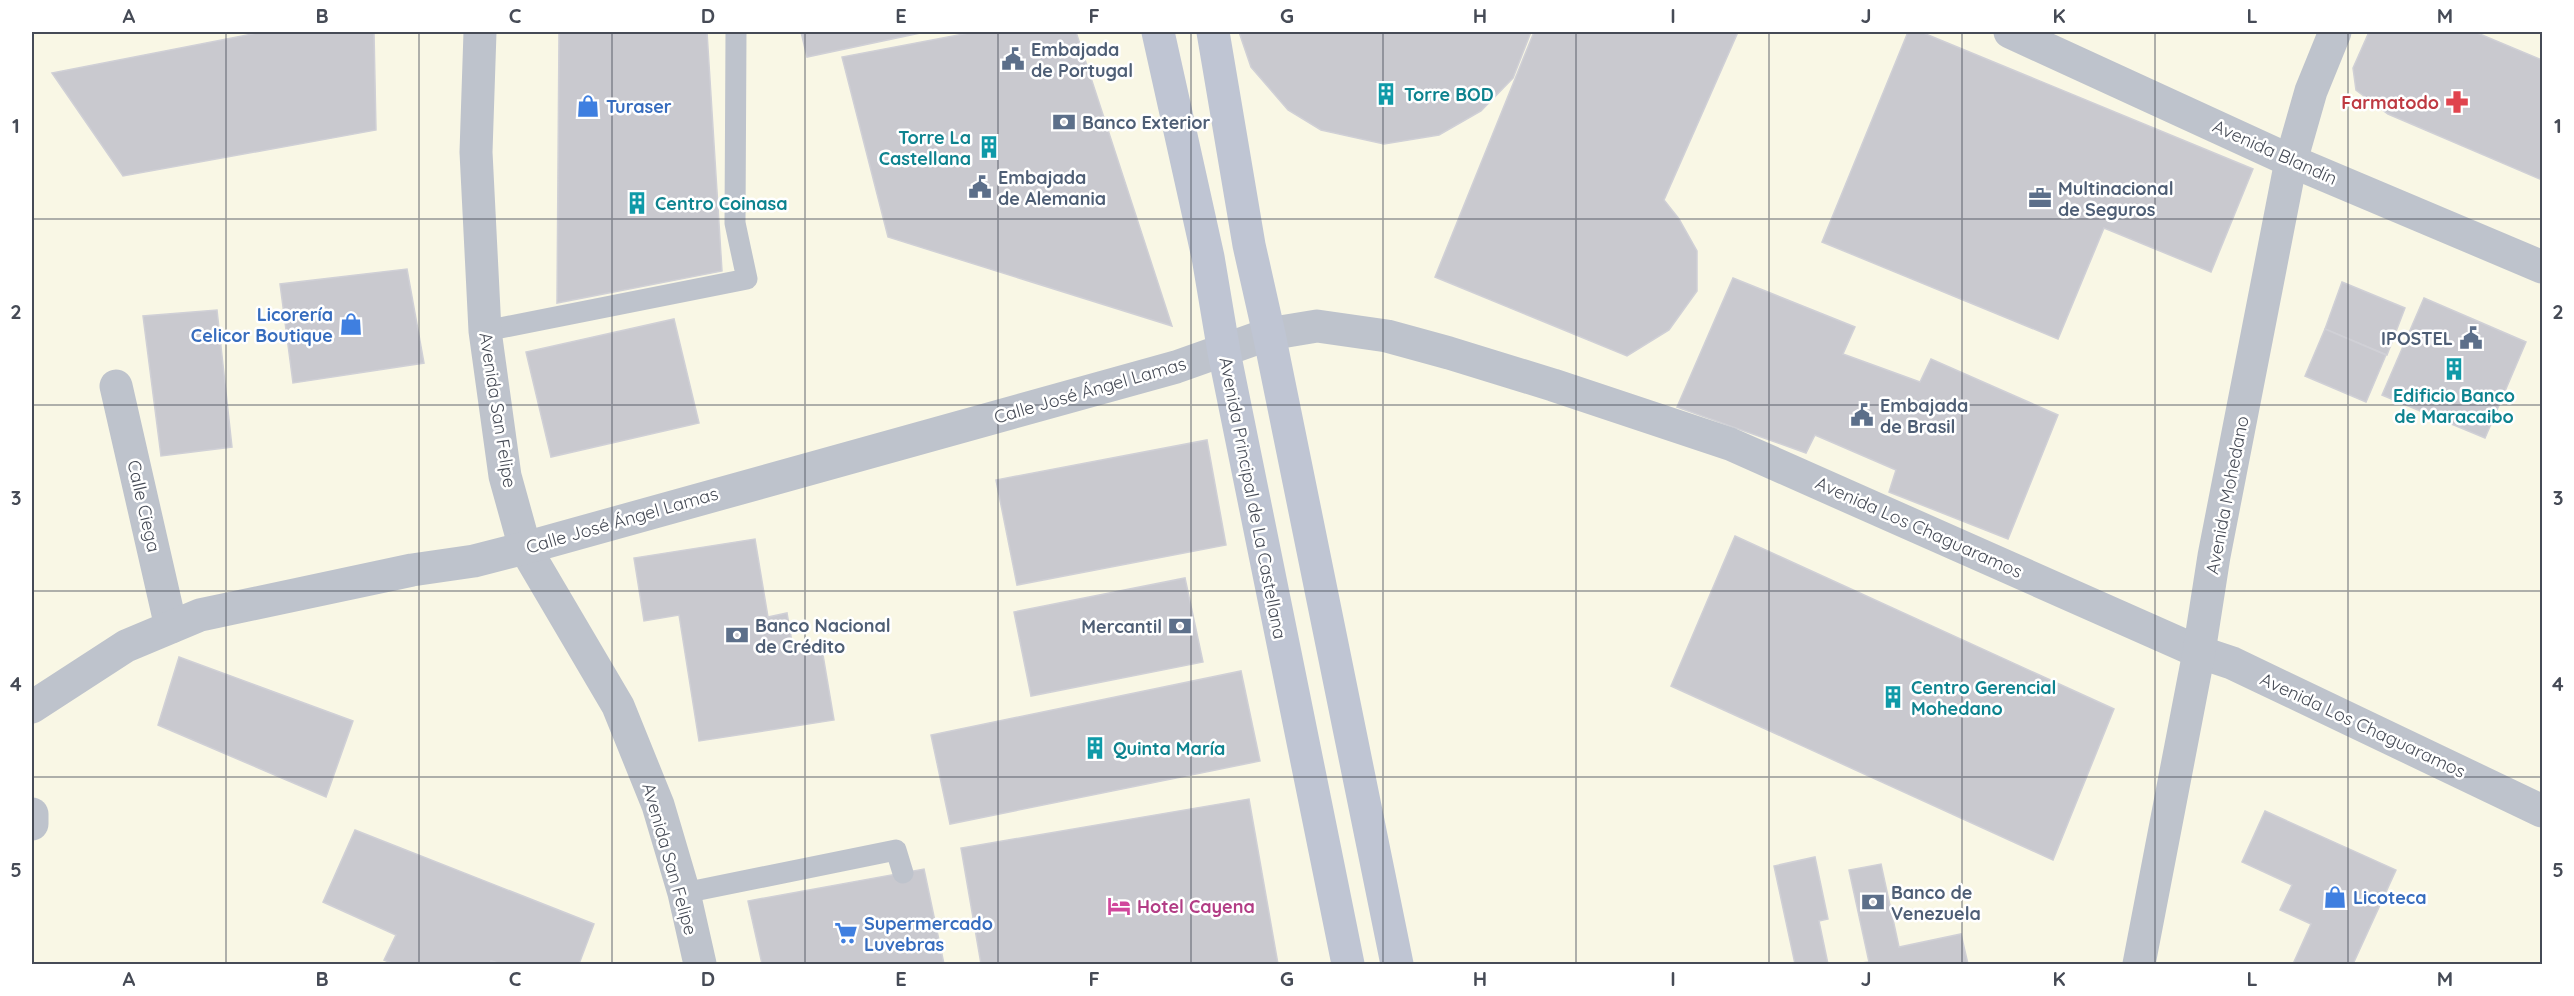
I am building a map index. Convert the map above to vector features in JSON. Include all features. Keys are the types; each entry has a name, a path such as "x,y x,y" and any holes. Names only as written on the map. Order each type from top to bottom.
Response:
{"street":[{"name":"Avenida San Felipe","path":"480,32 476,152 485,331 505,476 525,548 618,706 658,805 684,893 700,964"},
{"name":"Avenida Principal de La Castellana","path":"1158,32 1208,257 1224,352 1348,964"},
{"path":"1213,32 1249,245 1397,964"},
{"name":"Avenida Blandín","path":"2010,32 2049,52 2291,161 2542,267"},
{"name":"Avenida Mohedano","path":"2139,964 2199,652 2214,556 2291,161 2311,91 2335,32"},
{"name":"Avenida Los Chaguaramos","path":"1224,352 1269,334 1317,326 1387,336 1553,385 1730,444 2199,652 2232,663 2542,811"},
{"name":"Calle José Ángel Lamas","path":"32,707 126,646 219,610 412,570 474,561 525,548 1224,352"},
{"name":"Calle Ciega","path":"117,386 171,627"},
{"path":"32,814 32,824"}],"lane":[{"path":"485,331 747,279 735,223 736,32"},
{"path":"684,893 896,850 903,873"}],"shaded area":[{"path":"32,32 2542,32 2542,964 32,964"}],"building":[{"path":"262,32 374,32 376,130 123,176 52,73"},
{"name":"Centro Coinasa","path":"559,32 707,32 722,271 557,303"},
{"path":"801,32 925,32 807,57"},
{"name":"Torre La Castellana","path":"974,32 1076,32 1172,326 888,237 842,57"},
{"name":"Torre BOD","path":"1239,32 1531,32 1513,78 1481,111 1439,135 1384,144 1321,130 1288,110 1251,67"},
{"path":"1534,32 1738,32 1664,200 1679,219 1697,251 1697,291 1669,330 1627,356 1435,277"},
{"name":"Multinacional de Seguros","path":"1908,32 1921,32 2253,169 2211,272 2104,228 2058,339 1822,242"},
{"name":"Farmatodo","path":"2369,32 2475,32 2542,60 2542,180 2388,114 2356,90 2353,68"},
{"name":"Licorería Celicor Boutique","path":"407,269 424,363 293,383 280,284"},
{"path":"1733,278 1855,327 1843,354 1920,382 1931,359 2058,415 2008,539 1889,492 1896,470 1815,435 1806,453 1677,407"},
{"path":"2342,282 2405,308 2387,355 2325,329"},
{"name":"Edificio Banco de Maracaibo","path":"2424,298 2526,342 2485,438 2382,395"},
{"path":"217,310 232,447 161,456 143,316"},
{"path":"674,319 699,423 551,457 526,352"},
{"path":"2325,329 2386,355 2366,402 2305,376"},
{"path":"1207,440 1226,545 1017,585 996,480"},
{"name":"Centro Gerencial Mohedano","path":"1735,536 2114,709 2053,860 1671,686"},
{"name":"Banco Nacional de Crédito","path":"755,539 768,617 787,613 794,654 822,649 834,720 699,741 679,615 644,621 634,558"},
{"path":"1185,578 1203,662 1031,696 1014,612"},
{"path":"179,657 353,721 326,797 158,725"},
{"name":"Quinta María","path":"1241,671 1260,761 950,824 931,735"},
{"name":"Hotel Cayena","path":"1249,799 1278,964 981,964 961,848"},
{"name":"Licoteca","path":"2265,811 2396,870 2353,964 2293,964 2311,924 2280,910 2292,885 2242,862"},
{"path":"355,830 594,924 579,964 502,964 491,961 490,964 394,964 384,960 396,935 323,902"},
{"path":"1815,857 1828,919 1819,921 1828,964 1795,964 1774,866"},
{"name":"Banco de Venezuela","path":"1881,864 1899,947 1961,934 1968,964 1853,964 1869,962 1849,870"},
{"name":"Supermercado Luvebras","path":"924,869 944,964 762,964 748,901"}],"place":[{"name":"Embajada de Portugal","path":"1013,59"},
{"name":"Torre BOD","path":"1386,94"},
{"name":"Farmatodo","path":"2457,102"},
{"name":"Turaser","path":"588,106"},
{"name":"Banco Exterior","path":"1064,122"},
{"name":"Torre La Castellana","path":"989,147"},
{"name":"Embajada de Alemania","path":"980,187"},
{"name":"Multinacional de Seguros","path":"2040,198"},
{"name":"Centro Coinasa","path":"637,203"},
{"name":"Licorería Celicor Boutique","path":"351,324"},
{"name":"IPOSTEL","path":"2471,338"},
{"name":"Edificio Banco de Maracaibo","path":"2454,369"},
{"name":"Embajada de Brasil","path":"1862,415"},
{"name":"Mercantil","path":"1180,626"},
{"name":"Banco Nacional de Crédito","path":"737,635"},
{"name":"Centro Gerencial Mohedano","path":"1893,697"},
{"name":"Quinta María","path":"1095,748"},
{"name":"Licoteca","path":"2335,897"},
{"name":"Banco de Venezuela","path":"1873,902"},
{"name":"Hotel Cayena","path":"1119,906"},
{"name":"Supermercado Luvebras","path":"846,933"}]}
